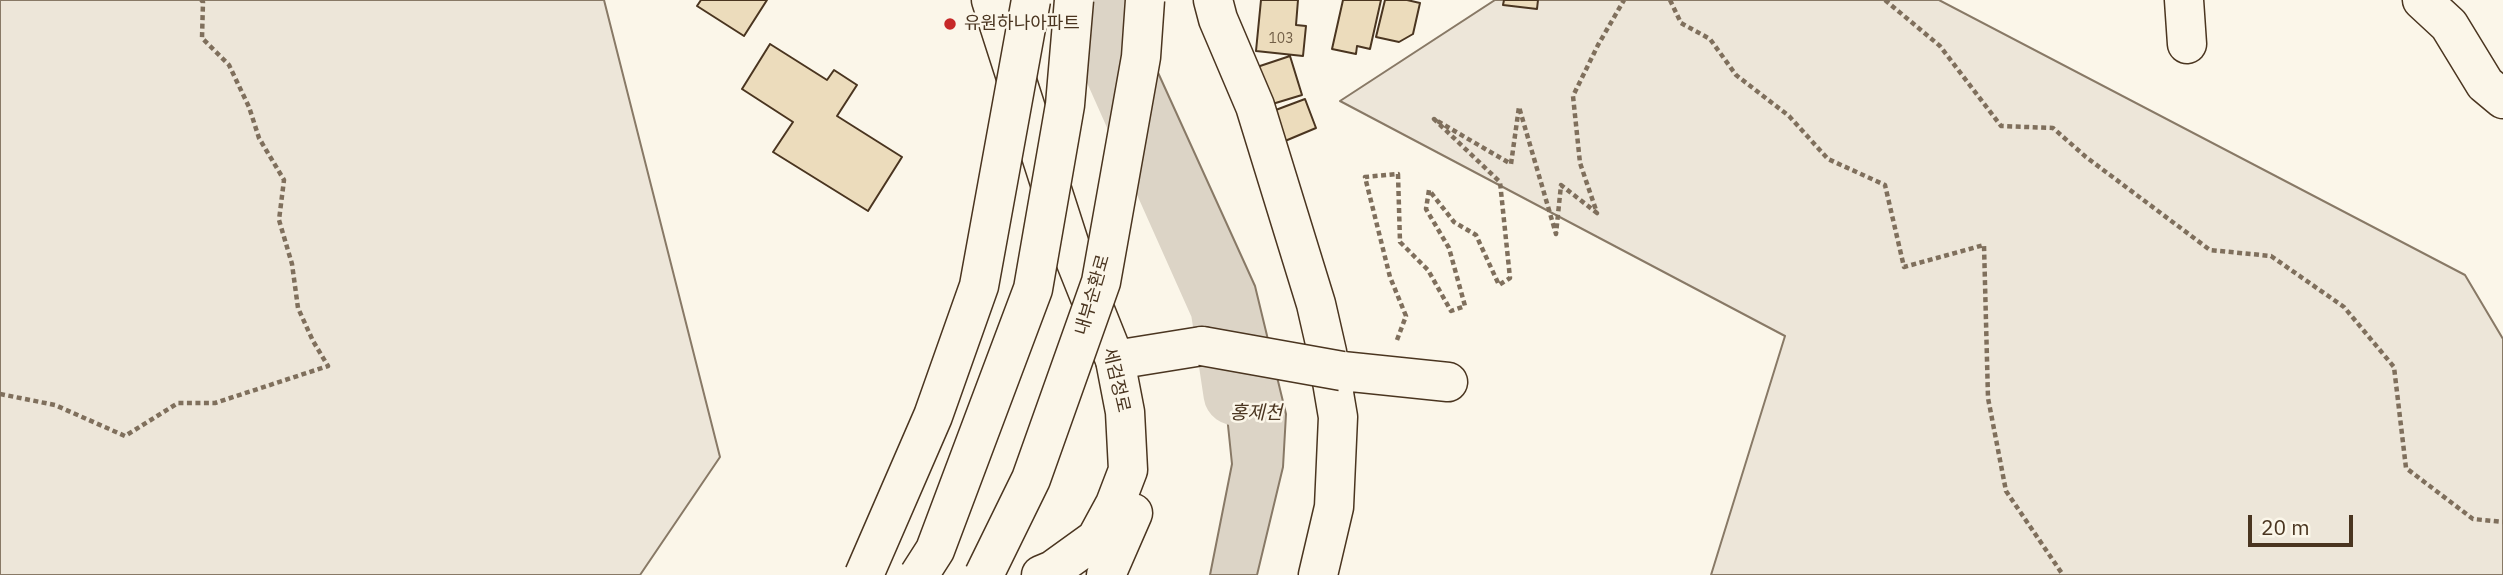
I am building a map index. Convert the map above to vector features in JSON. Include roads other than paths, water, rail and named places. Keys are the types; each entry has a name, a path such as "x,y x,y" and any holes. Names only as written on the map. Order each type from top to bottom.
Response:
{"main road":[{"name":"세검정로","path":"990,0 1073,255 1115,360 1125,412 1128,470 1115,504 1096,539 1053,570 1041,575"},
{"path":"864,575 933,416 979,286 1031,0"},
{"path":"919,575 935,550 1034,289 1065,105 1074,0"},
{"name":"내부순환로","path":"984,575 1031,479 1101,282 1141,57 1145,0"},
{"path":"1213,0 1218,19 1255,106 1317,304 1338,417 1334,507 1318,575"},
{"path":"2185,0 2187,44"},
{"path":"2422,0 2449,25 2485,84 2503,99"},
{"path":"1115,360 1202,346 1342,371 1448,382"},
{"path":"1106,575 1135,508 1128,470"}],"water":[{"name":"홍제천","path":"1112,0 1151,0 1155,66 1255,286 1286,414 1283,467 1257,575 1210,575 1232,464 1226,406 1222,308 1114,66"}],"waterway":[{"name":"홍제천","path":"1112,0 1114,66 1222,308 1235,394"}],"place":[{"name":"유원하나아파트","path":"950,24"}]}
